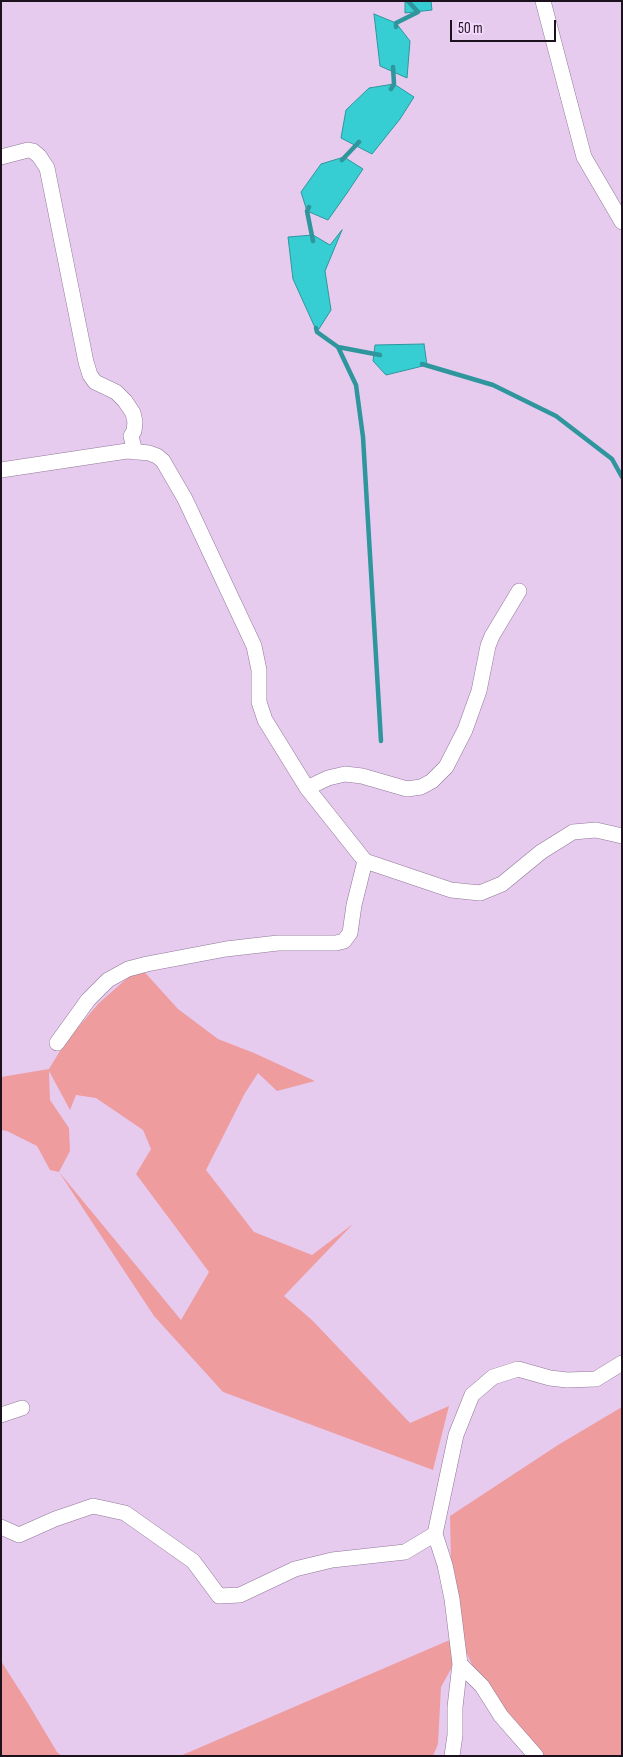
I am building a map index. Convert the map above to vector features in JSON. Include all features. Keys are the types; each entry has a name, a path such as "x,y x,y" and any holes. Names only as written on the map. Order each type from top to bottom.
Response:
{"street":[{"path":"543,1 584,157 622,222"},
{"path":"1,157 28,150 33,151 47,168 90,375 95,382 116,392 126,401 133,413 135,422 134,431 131,436 135,452"},
{"path":"1,470 127,451 149,453 164,461 186,500 254,646 259,670 260,702 265,720 307,788 365,861 451,890 480,893 502,884 541,852 573,832 596,830 622,836"},
{"path":"307,788 328,778 345,774 362,776 407,789 421,787 432,781 446,768 465,730 479,691 488,646 492,636 518,591"},
{"path":"58,1043 88,1000 108,980 128,969 226,949 278,943 344,942 350,933 354,905 365,861"},
{"path":"452,1756 460,1664 452,1599 445,1565 435,1534 456,1435 472,1395 493,1377 518,1369 550,1378 567,1380 596,1379 622,1364"},
{"path":"1,1415 22,1408"},
{"path":"1,1527 19,1535 54,1519 93,1506 125,1513 194,1561 219,1596 240,1595 295,1569 332,1560 405,1552 435,1534"},
{"path":"460,1664 482,1686 501,1716 536,1756"}],"shaded area":[{"path":"405,1 431,1 432,10 405,13"},
{"path":"374,14 396,23 410,41 407,78 380,66"},
{"path":"394,84 414,97 400,119 372,154 341,138 346,110 369,88"},
{"path":"344,157 363,169 347,193 328,220 307,211 301,192 321,164"},
{"path":"342,230 325,271 331,310 317,332 293,279 288,237 313,235 330,245"},
{"path":"424,344 427,365 386,375 373,361 375,345"},
{"path":"140,967 178,1009 218,1039 315,1081 277,1091 258,1073 245,1093 206,1170 254,1232 312,1255 353,1224 284,1296 312,1320 410,1423 449,1406 433,1470 223,1392 154,1316 59,1172 50,1170 37,1146 7,1131 1,1130 1,1077 49,1069 66,1041 99,1003","holes":["49,1071 70,1110 76,1095 96,1098 143,1130 151,1149 136,1174 209,1272 181,1320 59,1172 70,1151 69,1128 50,1100"]},
{"path":"622,1407 622,1756 536,1756 482,1686 459,1637 451,1669 441,1687 438,1744 433,1756 180,1756 459,1636 451,1562 450,1516 558,1445"},
{"path":"1,1661 57,1752 62,1756 1,1756"}],"waterway":[{"path":"396,27 396,23 418,12 408,1"},
{"path":"391,89 394,84 393,67"},
{"path":"342,160 359,142"},
{"path":"309,207 307,211 313,241"},
{"path":"316,328 317,332 338,347 380,355"},
{"path":"338,347 356,385 363,437 381,741"},
{"path":"422,364 493,385 556,416 612,459 622,477"}]}
